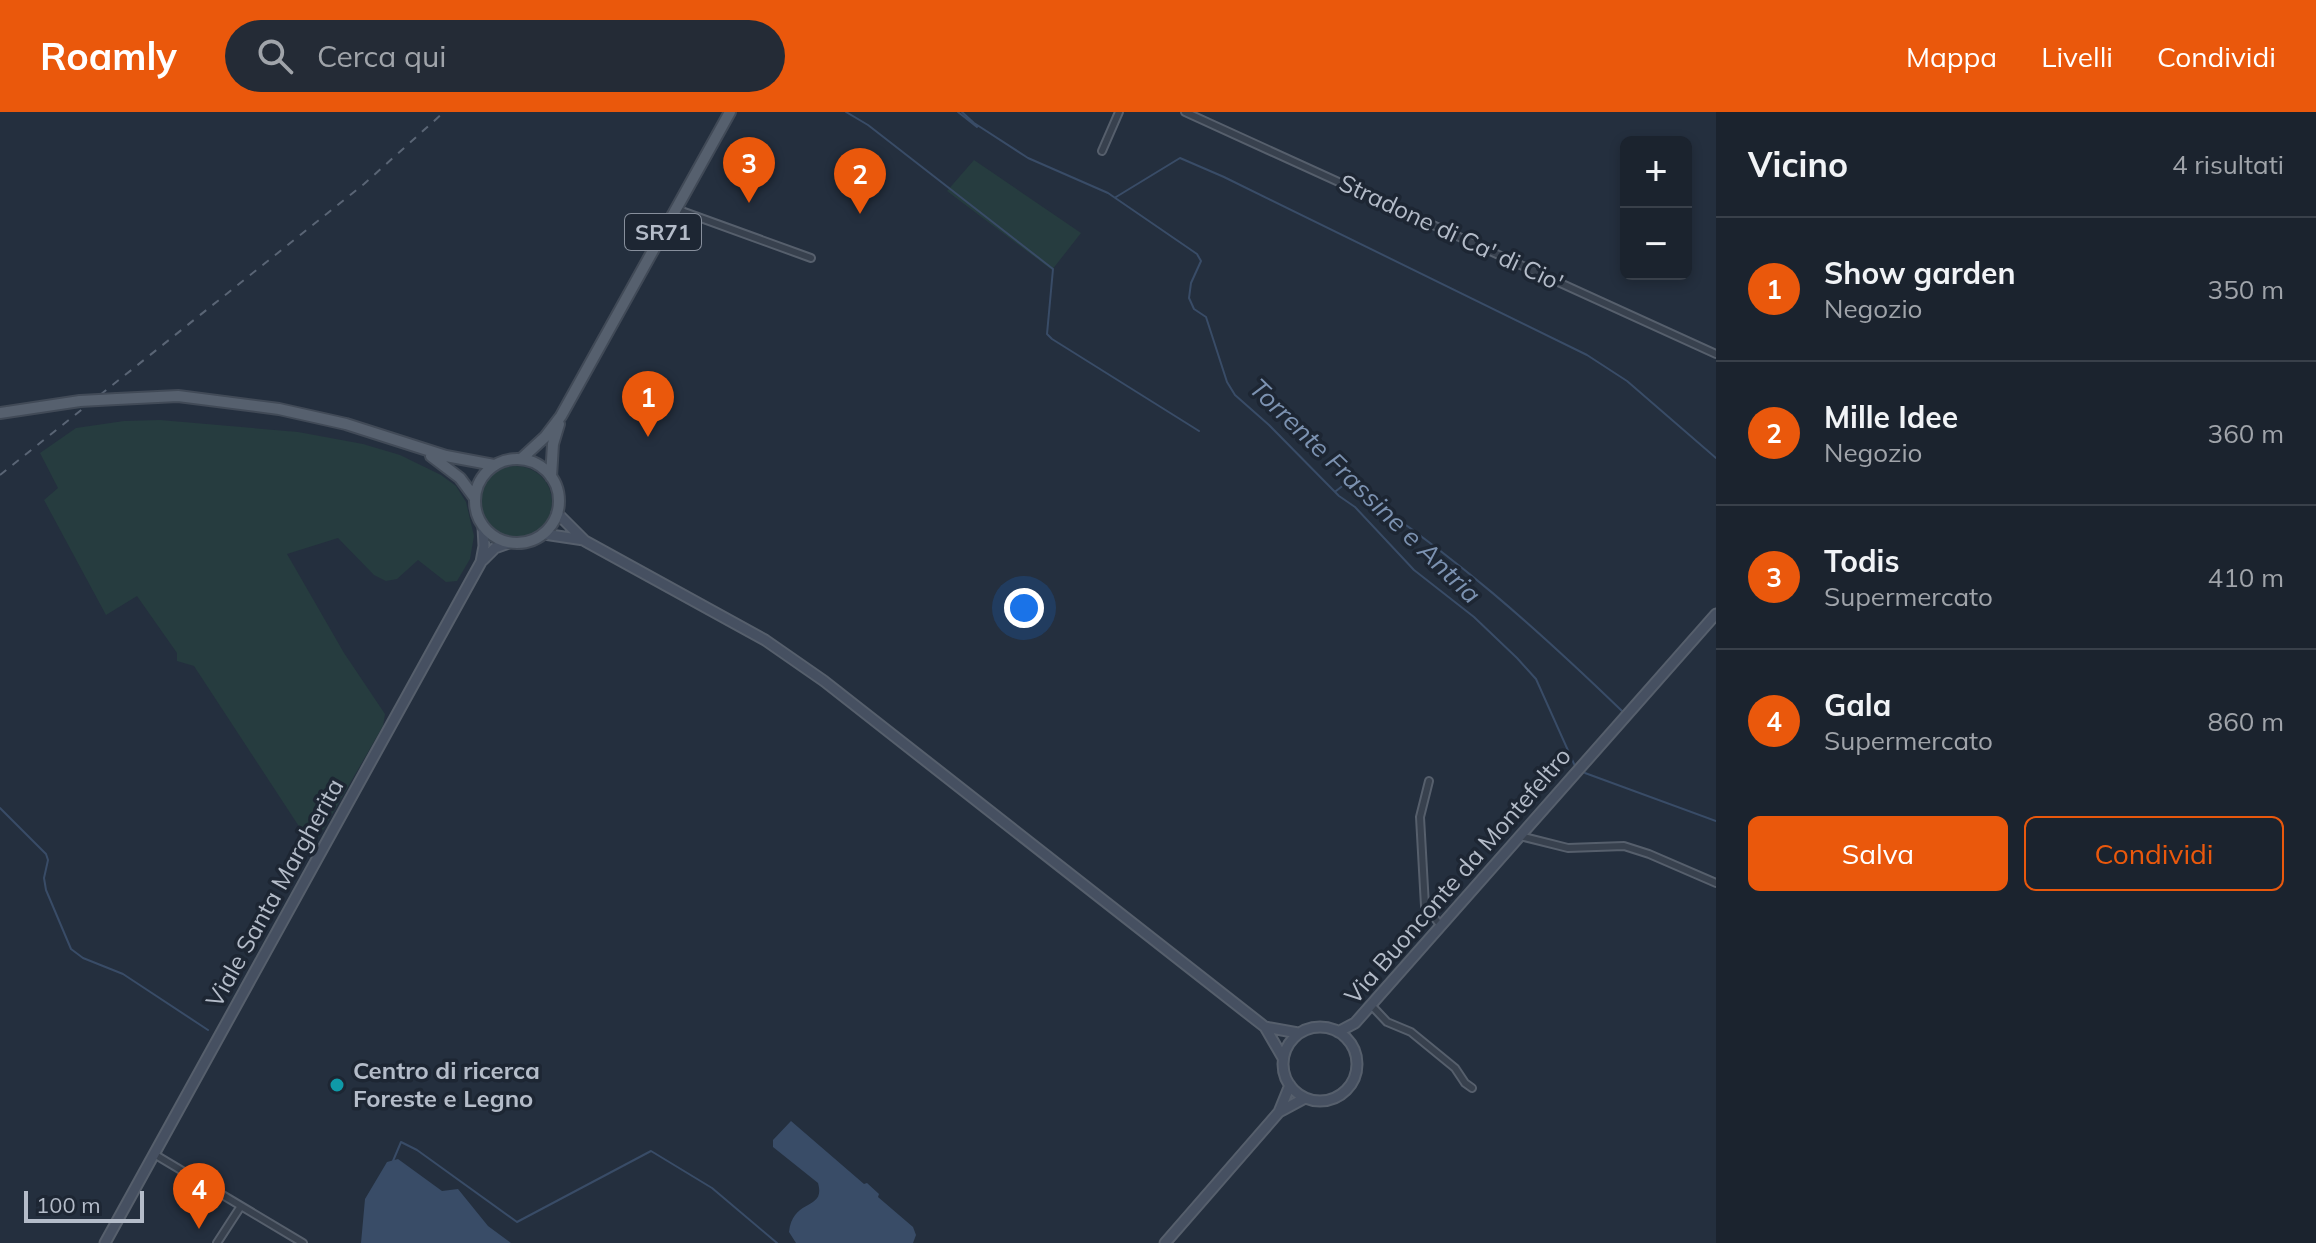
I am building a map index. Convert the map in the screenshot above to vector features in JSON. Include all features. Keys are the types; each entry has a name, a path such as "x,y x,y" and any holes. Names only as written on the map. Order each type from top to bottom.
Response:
{"main road":[{"name":"SR71","path":"521,459 545,437 561,416 730,112"},
{"path":"0,414 80,401 178,396 279,409 346,424 423,450 494,465"},
{"name":"SR71","path":"557,513 558,495 551,477 553,444 561,416"},
{"path":"423,450 455,474 474,497"},
{"path":"551,477 537,464 521,459 494,465 481,479 474,497 475,512 483,527 494,537 509,543 528,542 544,534 557,513"}],"street":[{"path":"1102,151 1119,112"},
{"name":"Stradone di Ca' di Cio'","path":"1185,112 1716,354"},
{"path":"1207,122 1213,112"},
{"path":"676,209 811,258"},
{"path":"557,513 585,541 765,640 824,681 1265,1027 1283,1058"},
{"name":"Viale Santa Margherita","path":"481,562 483,527"},
{"path":"544,534 585,541"},
{"name":"Viale Santa Margherita","path":"105,1243 481,562 495,548 509,543"},
{"name":"Via Buonconte da Montefeltro","path":"1355,1023 1716,614"},
{"path":"1429,781 1420,817 1425,906 1441,926"},
{"path":"1520,836 1568,848 1624,846 1716,883"},
{"path":"1371,1005 1387,1022 1411,1032 1455,1068 1472,1088"},
{"path":"1338,1032 1355,1023"},
{"path":"1349,1042 1355,1023"},
{"name":"Via Buonconte da Montefeltro","path":"1265,1027 1298,1033 1323,1027 1338,1032 1349,1042 1356,1058 1356,1071 1351,1083 1342,1094 1330,1100 1305,1098"},
{"path":"1279,1112 1305,1098 1290,1085 1283,1071 1283,1058 1289,1042 1298,1033"},
{"path":"1165,1243 1279,1112 1290,1085"},
{"path":"154,1154 302,1243"},
{"path":"217,1243 241,1206"}],"green space":[{"path":"974,160 1081,233 1052,270 947,191"},
{"path":"160,420 298,432 363,444 400,455 441,475 456,486 466,502 474,536 470,559 457,581 446,582 418,560 397,579 386,581 374,575 338,538 287,554 344,653 385,714 383,726 315,844 302,831 194,666 177,661 177,653 137,596 106,615 44,500 58,488 40,453 76,428 124,421"},
{"path":"516,466 536,472 546,482 552,502 546,522 536,532 516,538 496,532 486,522 480,502 486,482 496,472"}],"water":[{"path":"791,1121 864,1184 867,1183 879,1194 878,1197 913,1227 916,1235 913,1243 796,1243 789,1232 792,1221 802,1208 817,1198 819,1192 818,1183 773,1147 773,1140"},
{"path":"398,1159 442,1191 458,1189 488,1226 511,1243 361,1243 365,1199 387,1162"}],"waterway":[{"path":"846,112 868,125 1053,269 1047,334 1052,339 1199,431"},
{"name":"Torrente Frassine e Antria","path":"958,112 977,127"},
{"name":"Torrente Frassine e Antria","path":"962,112 1028,158 1108,193 1197,254 1201,261 1191,283 1189,298 1194,309 1206,317 1227,382 1235,395 1339,496 1355,507 1414,570 1474,617 1517,658 1536,679 1575,766"},
{"path":"1116,197 1180,158 1224,177 1587,355 1627,381 1716,458"},
{"path":"1336,491 1345,484 1351,487 1424,538 1525,621 1622,711"},
{"name":"Torrente Frassine e Antria","path":"1585,773 1716,821"},
{"path":"0,808 46,854 46,890 71,949 83,958 123,974 208,1030"},
{"path":"393,1161 401,1142 417,1150 517,1222 651,1151 712,1188 777,1243"}],"railway":[{"path":"0,475 364,184 444,112"}],"place":[{"name":"Todis","path":"749,203"},
{"name":"Mille Idee","path":"860,214"},
{"name":"Show garden","path":"648,437"},
{"name":"Centro di ricerca Foreste e Legno","path":"337,1085"},
{"name":"Gala","path":"199,1229"}]}
